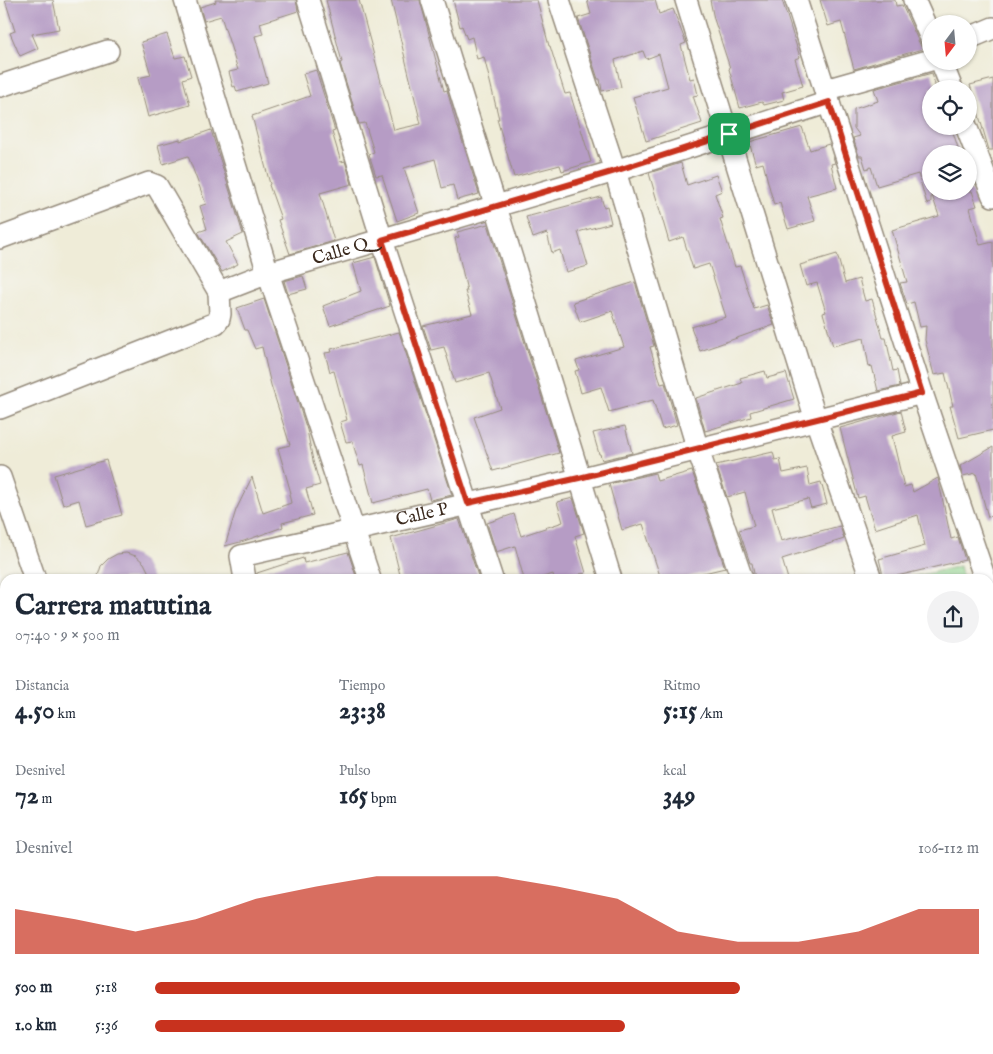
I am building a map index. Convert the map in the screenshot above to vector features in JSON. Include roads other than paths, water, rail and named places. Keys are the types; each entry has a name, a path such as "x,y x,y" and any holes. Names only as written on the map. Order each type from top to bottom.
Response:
{"street":[{"path":"185,0 268,273 368,574"},
{"path":"308,0 382,240 490,574"},
{"path":"432,0 609,574"},
{"path":"559,0 615,171 698,450 740,574"},
{"path":"686,0 816,420 869,574"},
{"path":"796,0 922,393 983,574"},
{"path":"914,0 922,18"},
{"path":"978,34 993,28"},
{"path":"0,86 108,50"},
{"name":"Calle Q","path":"218,292 268,273 496,207 729,134 827,96 922,63"},
{"path":"969,135 993,196"},
{"path":"0,238 149,183 157,186 160,190 218,292 220,314 216,323 0,408"},
{"name":"Calle P","path":"244,574 241,556 698,450 922,393"},
{"path":"0,476 33,574"}]}
